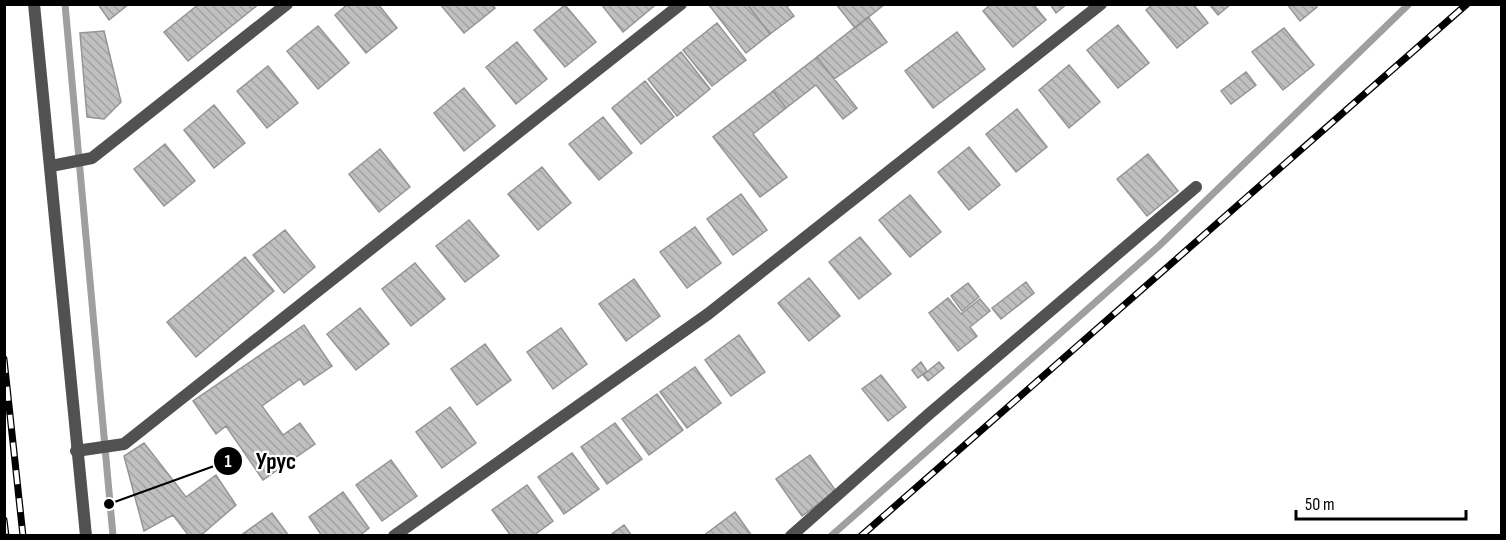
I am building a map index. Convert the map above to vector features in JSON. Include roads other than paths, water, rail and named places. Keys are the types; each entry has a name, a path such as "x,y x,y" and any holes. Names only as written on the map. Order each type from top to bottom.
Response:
{"street":[{"path":"34,4 86,536"},
{"path":"51,166 92,158 287,4"},
{"path":"76,451 124,444 681,4"},
{"path":"394,536 708,314 1101,4"},
{"path":"791,536 946,399 1196,187"}],"waterway":[{"path":"65,4 113,536"},
{"path":"831,536 1159,246 1409,4"}],"railway":[{"path":"861,536 1467,4"},
{"path":"4,359 23,536"},
{"path":"4,520 6,536"}],"place":[{"name":"Урус","path":"109,504"}]}
